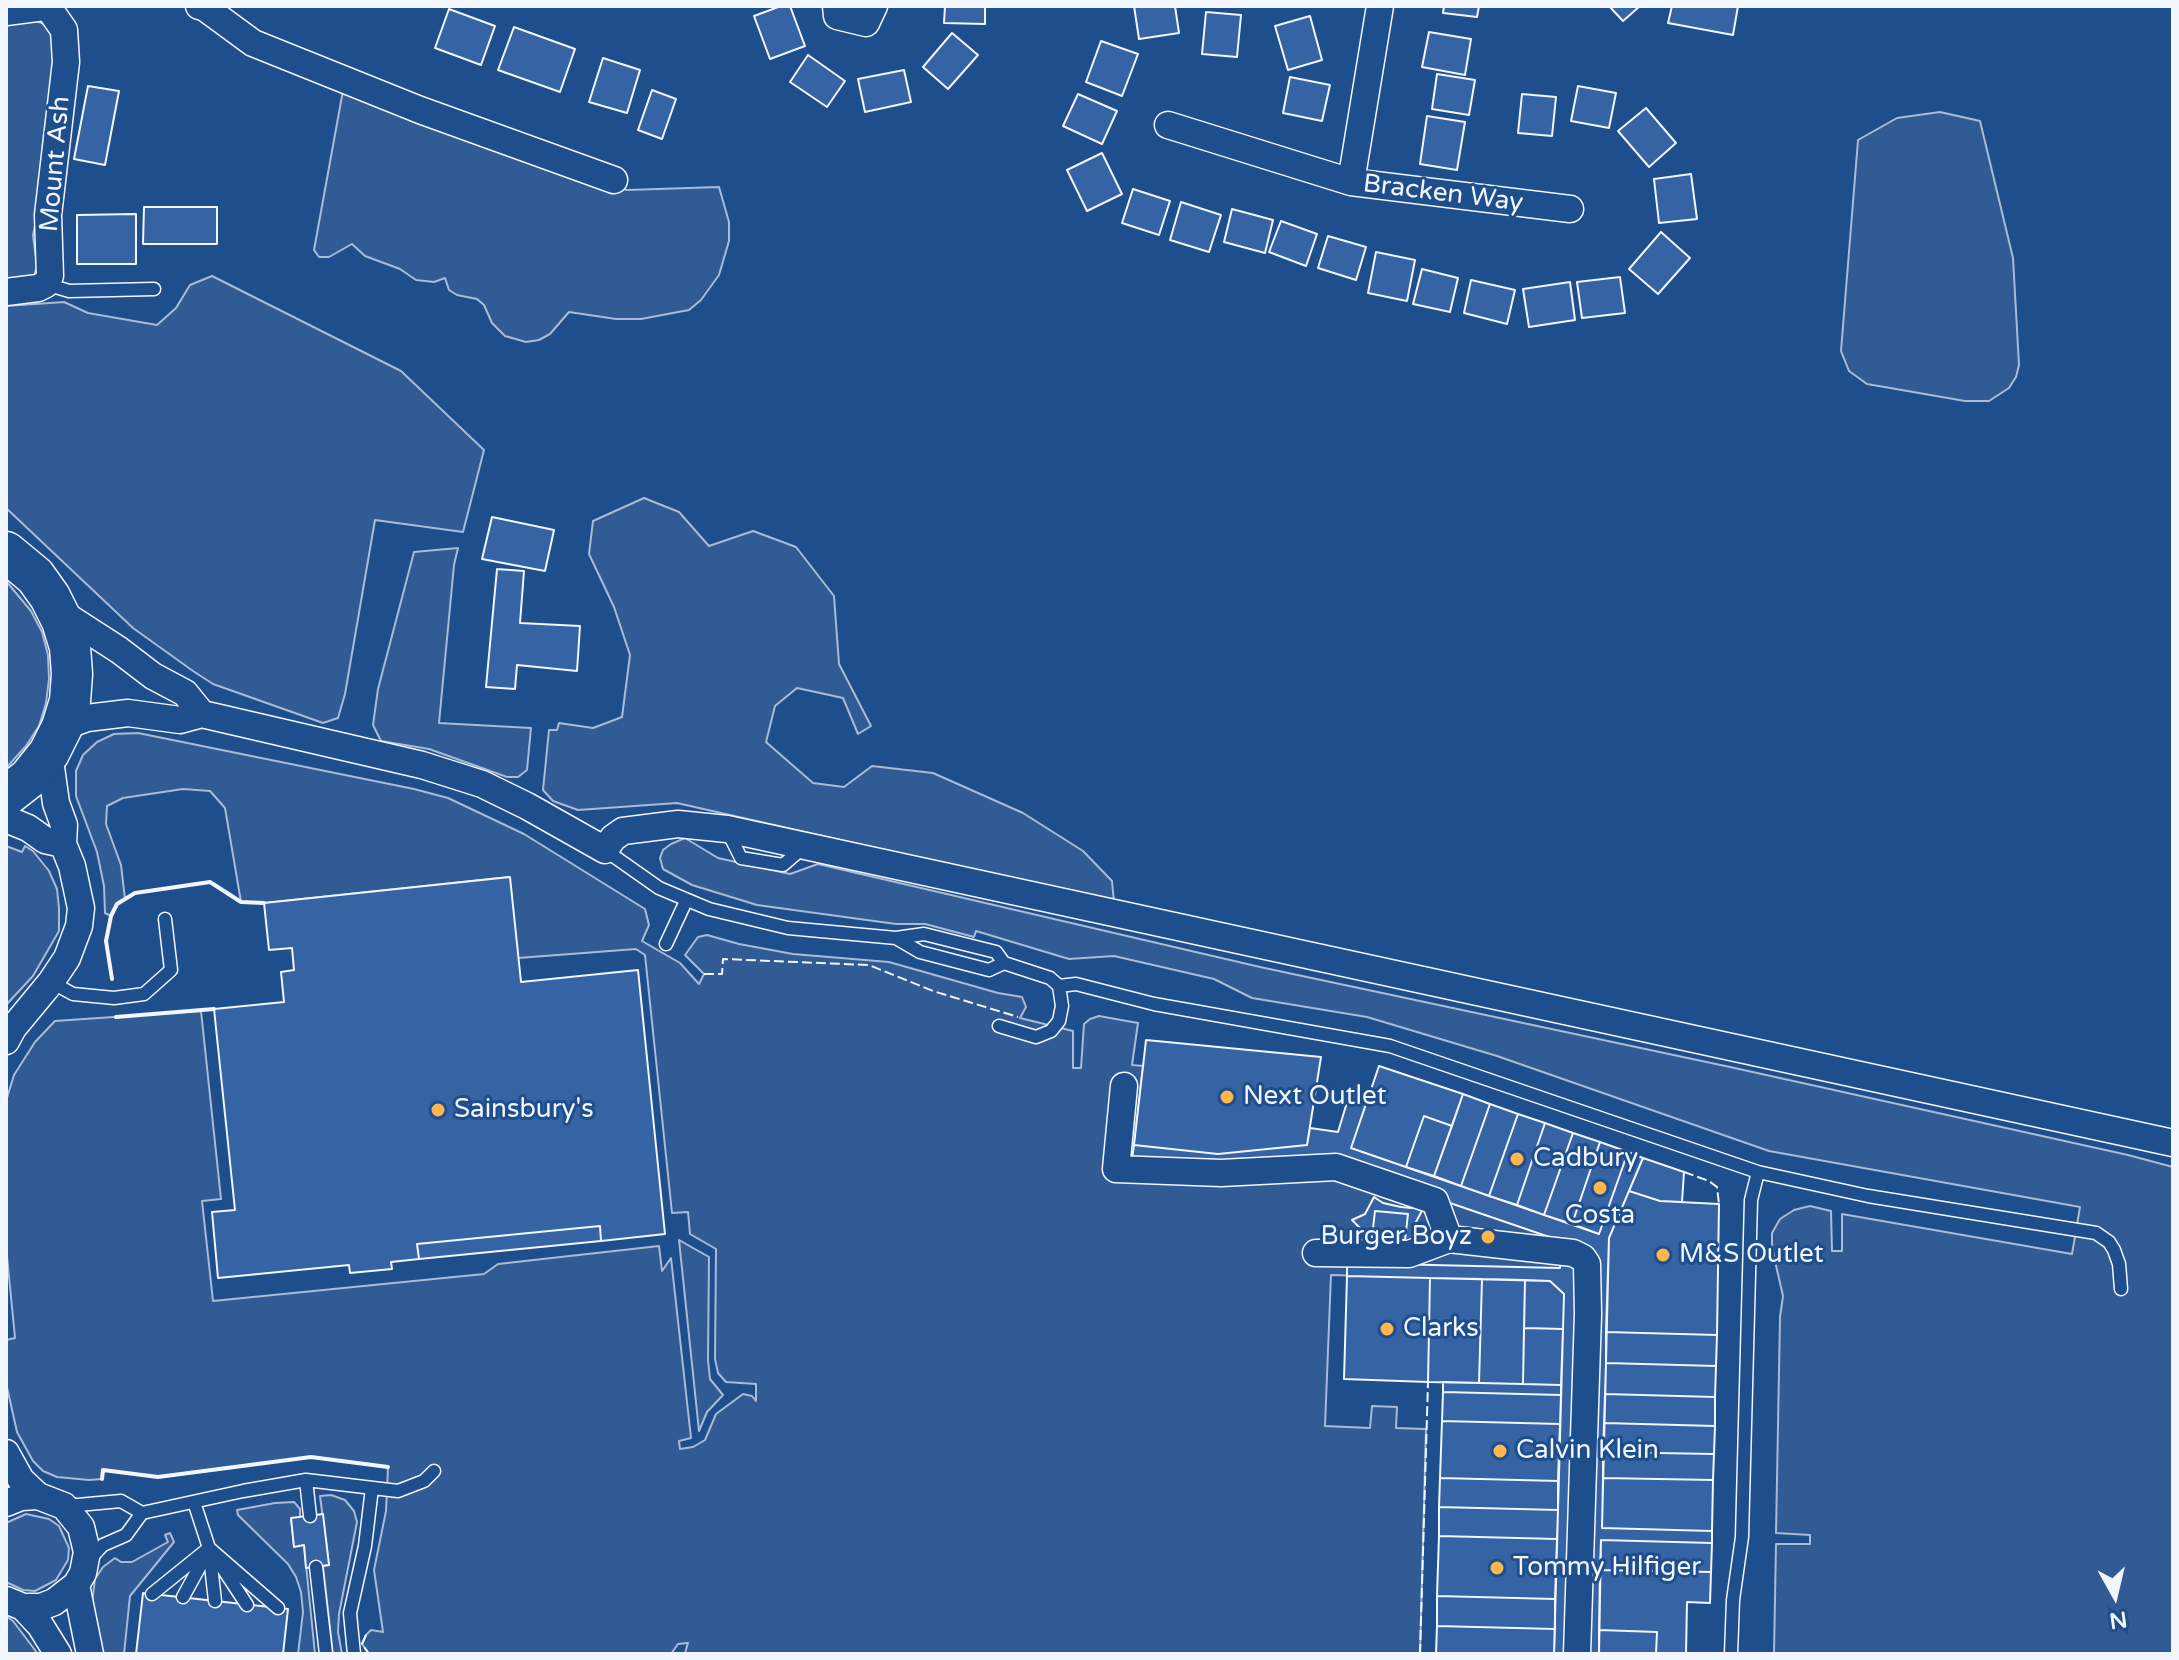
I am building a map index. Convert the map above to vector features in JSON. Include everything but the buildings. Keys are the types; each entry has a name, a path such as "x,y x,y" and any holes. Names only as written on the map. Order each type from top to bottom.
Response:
{"main road":[{"path":"6,552 35,576 57,610 70,647 72,674 70,701 55,740 29,778 6,796"}],"street":[{"path":"6,12 50,6"},
{"name":"Mount Ash","path":"46,284 50,276 48,215 66,62 64,30 50,6"},
{"path":"199,6 253,43 420,110 614,180"},
{"path":"836,6 837,16 866,23 874,6"},
{"name":"Bracken Way","path":"1380,6 1351,182 1570,209"},
{"path":"1168,125 1351,182"},
{"path":"6,292 46,284"},
{"path":"57,610 153,676 185,693 202,714"},
{"path":"6,1041 51,982 74,942 81,908 72,866 63,844 64,825 56,803 55,740 87,718 128,713 180,720 202,714 422,765 482,784 605,850 613,838 623,831 678,824 727,829 2173,1143"},
{"path":"6,819 28,828 45,840 63,844"},
{"path":"1124,1086 1116,1169 1221,1173 1336,1167 1435,1201 1449,1239"},
{"path":"1316,1253 1409,1254 1449,1239 1573,1253 1587,1264 1577,1654"},
{"path":"6,1453 21,1480 38,1496 64,1506 81,1527 86,1539 81,1574 90,1654"},
{"path":"6,1503 21,1497 38,1496"},
{"path":"14,1604 41,1607 54,1602 81,1574"},
{"path":"14,1604 40,1625 58,1654"}],"lane":[{"path":"46,284 69,291 154,289"},
{"path":"605,850 659,888 686,901 788,928 896,938 924,934 996,952 1004,963 1050,978 1059,986 1062,1006 1059,1021 1051,1031 1036,1037 999,1026"},
{"path":"666,944 686,901"},
{"path":"51,982 73,994 114,998 144,994 171,970 165,919"},
{"path":"896,938 920,952 989,970 1004,963"},
{"path":"1059,986 1076,984 1154,1004 1390,1046 1758,1172 1868,1196 2096,1233 2114,1250 2119,1264 2121,1289"},
{"path":"1731,1654 1733,1600 1742,1537 1751,1200 1758,1172"},
{"path":"64,1506 121,1501 142,1513 306,1480 398,1491 424,1481 434,1471"},
{"path":"306,1480 310,1516"},
{"path":"354,1654 350,1613 365,1546 372,1488"},
{"path":"194,1502 209,1548 215,1601"},
{"path":"81,1574 103,1545 126,1535 142,1513"},
{"path":"152,1594 209,1548"},
{"path":"183,1597 209,1548"},
{"path":"209,1548 247,1605"},
{"path":"209,1548 278,1608"},
{"path":"316,1567 326,1654"}],"shaded area":[{"path":"26,17 44,24 57,53 46,175 33,235 37,266 34,276 6,286 6,20"},
{"path":"344,85 558,168 627,190 719,187 729,222 729,241 719,275 701,300 689,310 641,319 616,319 569,312 550,334 526,342 505,336 492,323 484,305 477,299 449,290 445,278 434,282 416,280 400,269 365,256 352,244 329,257 319,257 314,250"},
{"path":"1940,112 1980,121 2013,258 2019,365 2009,388 1989,401 1965,401 1867,384 1849,371 1841,351 1858,140 1897,118"},
{"path":"212,276 401,371 484,450 463,532 375,520 345,694 338,718 323,723 213,684 193,671 133,628 6,508 6,306 64,302 88,313 157,325 176,308 190,285"},
{"path":"644,498 679,512 709,546 753,531 796,547 834,596 839,664 871,726 858,734 843,698 797,688 775,706 766,742 813,783 844,787 872,766 933,773 1023,813 1083,851 1112,881 1114,902 677,803 578,810 553,801 543,790 549,730 557,730 559,723 593,728 622,717 630,655 614,607 589,554 593,521"},
{"path":"458,548 439,723 531,728 527,770 518,777 507,777 429,749 381,741 373,725 378,689 414,552"},
{"path":"6,581 31,611 42,632 48,655 49,679 39,726 6,768"},
{"path":"138,733 448,798 524,834 645,909 649,925 642,941 680,963 699,984 704,974 685,955 698,937 707,935 793,954 889,962 1022,997 1026,1007 1020,1018 1073,1031 1073,1068 1081,1068 1084,1024 1090,1019 1099,1016 1138,1023 1132,1065 1143,1066 1134,1144 1218,1154 1307,1145 1351,1148 1599,1234 1554,1654 1563,1329 1550,1281 1331,1275 1325,1426 1370,1428 1372,1406 1397,1407 1396,1428 1426,1429 1420,1654 687,1654 688,1643 678,1644 671,1654 369,1654 362,1644 366,1635 371,1630 383,1632 374,1570 386,1511 388,1467 311,1457 158,1477 104,1470 102,1479 89,1480 57,1477 43,1471 33,1461 17,1432 6,1383 6,1340 15,1338 6,1246 6,1101 14,1075 35,1042 55,1021 201,1011 221,1199 202,1201 213,1301 484,1274 498,1264 659,1246 662,1271 671,1258 691,1438 679,1441 680,1449 693,1447 705,1440 716,1414 743,1394 752,1396 756,1401 756,1384 726,1382 718,1373 715,1359 716,1249 690,1234 688,1212 672,1213 645,955 636,949 518,958 509,877 264,903 241,902 225,808 210,791 183,789 123,798 107,806 106,824 121,865 125,899 117,904 111,916 105,913 104,886 97,852 76,796 76,771 83,755 97,742 114,734"},
{"path":"685,838 718,858 790,874 818,864 1260,967 1730,1067 2173,1167 2173,1654 1774,1654 1776,1544 1810,1544 1810,1535 1776,1533 1783,1296 1772,1248 1772,1233 1780,1219 1794,1210 1810,1206 1831,1211 1832,1251 1842,1251 1842,1214 2072,1254 2080,1207 1769,1151 1497,1056 1367,1017 1252,998 1214,979 1114,956 1069,959 976,931 974,937 925,924 896,924 757,905 692,885 663,869 660,858 663,850"},
{"path":"6,846 22,852 25,846 49,871 57,889 59,931 33,976 6,1005"},
{"path":"679,1240 709,1257 708,1360 710,1379 723,1395 707,1412 699,1431"},
{"path":"331,1495 345,1500 354,1511 357,1522 339,1614 342,1654 333,1654 323,1566 329,1565 320,1496"},
{"path":"294,1502 300,1509 300,1517 291,1519 294,1546 304,1545 315,1654 298,1654 303,1612 296,1577 288,1564 238,1515 237,1510"},
{"path":"26,1514 49,1519 59,1526 69,1548 68,1560 56,1580 35,1591 23,1590 6,1582 6,1523"},
{"path":"170,1533 174,1542 130,1596 124,1654 102,1654 92,1603 95,1579 103,1567 115,1558 121,1562 132,1562 168,1542 165,1535"},
{"path":"6,1616 13,1621 38,1654 6,1654"}],"fence":[{"path":"704,974 722,974 723,959 869,965 933,991 1018,1017"},
{"path":"1684,1172 1717,1187 1719,1204"},
{"path":"1420,1654 1428,1382"},
{"path":"366,1635 362,1644 369,1654"}],"wall":[{"path":"112,979 106,941 111,916 117,904 135,893 210,882 241,902 264,903"},
{"path":"116,1017 214,1009"},
{"path":"102,1479 103,1470 158,1477 311,1457 388,1467"}],"place":[{"name":"Next Outlet","path":"1227,1097"},
{"name":"Sainsbury's","path":"438,1110"},
{"name":"Cadbury","path":"1517,1159"},
{"name":"Costa","path":"1600,1188"},
{"name":"Burger Boyz","path":"1488,1237"},
{"name":"M&S Outlet","path":"1663,1255"},
{"name":"Clarks","path":"1387,1329"},
{"name":"Calvin Klein","path":"1500,1451"},
{"name":"Tommy Hilfiger","path":"1497,1568"}]}
